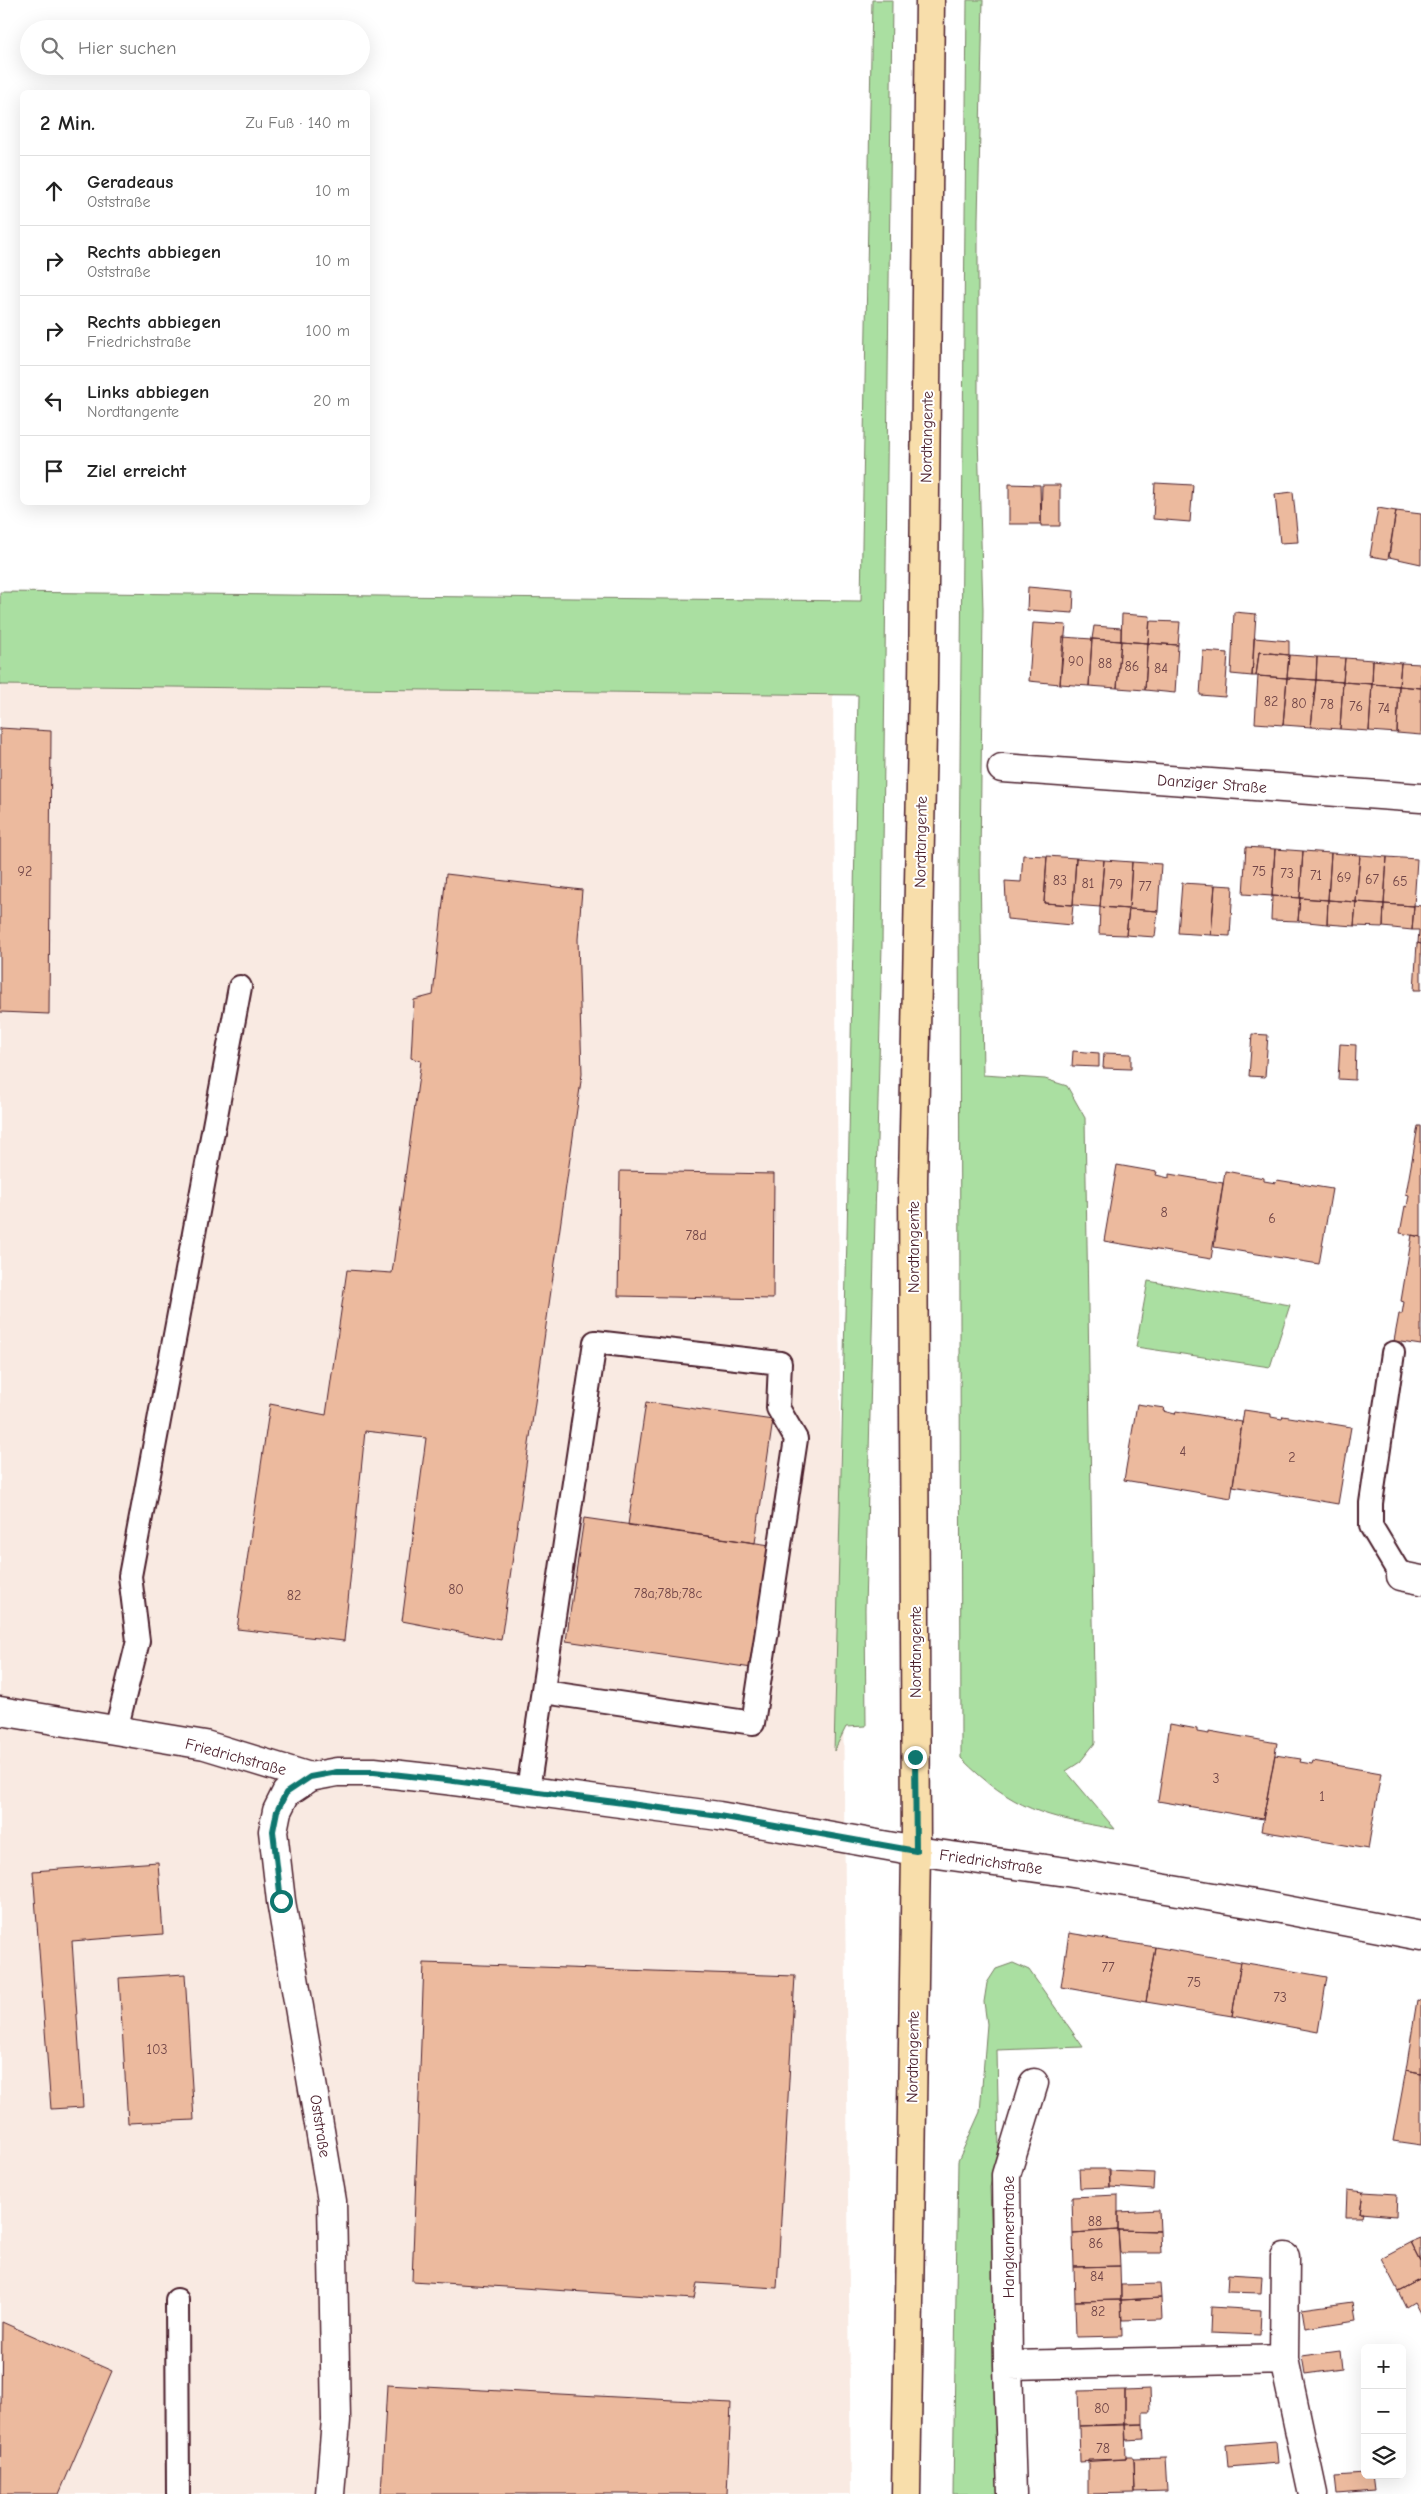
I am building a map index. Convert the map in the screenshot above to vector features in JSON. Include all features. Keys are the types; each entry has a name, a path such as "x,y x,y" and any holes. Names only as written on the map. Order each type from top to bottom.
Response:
{"main road":[{"name":"Nordtangente","path":"906,2494 916,1851 913,1182 923,694 930,0"}],"street":[{"name":"Danziger Straße","path":"1002,768 1421,798"},
{"name":"Friedrichstraße","path":"0,1711 205,1745 310,1777 337,1772 374,1772 528,1790 719,1816 916,1851 1067,1872 1260,1905 1421,1936"},
{"name":"Oststraße","path":"310,1777 286,1793 277,1811 273,1831 281,1901 332,2201 336,2420 330,2494"},
{"name":"Hangkamerstraße","path":"1012,2494 1008,2365 1006,2175 1034,2083"},
{"path":"1285,2257 1284,2359 1313,2494"},
{"path":"1008,2365 1284,2359"}],"lane":[{"path":"116,1730 138,1641 130,1576 240,987"},
{"path":"528,1790 595,1342 780,1363 778,1408 796,1439 753,1723 544,1692"},
{"path":"1392,1353 1371,1503 1371,1526 1411,1578"},
{"path":"177,2300 178,2494"}],"shaded area":[{"path":"0,685 833,695 851,2494 0,2494"}],"green space":[{"path":"872,0 892,0 882,945 865,1609 866,1726 846,1727 834,1751 858,695 0,685 0,592 861,601"},
{"path":"967,0 983,0 978,220 978,436 983,610 980,860 983,1075 1045,1079 1067,1086 1085,1118 1095,1743 1080,1762 1066,1771 1115,1829 1049,1815 1031,1808 997,1789 961,1758 959,879"},
{"path":"1148,1281 1290,1305 1270,1367 1136,1347"},
{"path":"1013,1963 1029,1970 1083,2047 997,2050 999,2153 990,2187 1000,2494 953,2494 958,2161 980,2112 987,2024 984,2002 987,1983 996,1969"}],"building":[{"path":"1155,483 1193,485 1190,522 1153,519"},
{"path":"1009,484 1040,485 1041,524 1009,524"},
{"path":"1042,485 1060,485 1060,526 1041,526"},
{"path":"1293,492 1298,542 1280,543 1275,494"},
{"path":"1378,508 1396,511 1388,559 1370,556"},
{"path":"1396,511 1421,514 1421,564 1389,557"},
{"path":"1028,587 1074,591 1073,613 1027,610"},
{"path":"1234,612 1256,614 1252,676 1231,674"},
{"path":"1122,614 1150,616 1148,643 1121,641"},
{"path":"1150,621 1180,622 1178,645 1148,643"},
{"path":"1033,623 1066,625 1060,684 1029,681"},
{"path":"1094,626 1121,628 1121,641 1092,639"},
{"path":"1063,637 1092,639 1089,686 1060,684"},
{"path":"1254,638 1289,641 1289,655 1259,652 1256,676 1252,676"},
{"path":"1092,639 1121,641 1117,688 1089,686"},
{"path":"1121,641 1148,643 1145,690 1117,688"},
{"path":"1148,643 1178,645 1175,693 1145,690"},
{"path":"1203,651 1228,653 1225,697 1200,695"},
{"path":"1259,652 1289,655 1287,678 1256,676"},
{"path":"1289,655 1317,657 1316,680 1287,678"},
{"path":"1317,657 1345,658 1343,682 1316,680"},
{"path":"1345,658 1373,660 1372,684 1343,682"},
{"path":"1373,660 1401,663 1399,686 1372,684"},
{"path":"1401,663 1421,664 1421,688 1399,686"},
{"path":"1258,676 1287,678 1283,725 1255,723"},
{"path":"1287,678 1316,680 1311,727 1283,725"},
{"path":"1316,680 1343,682 1340,729 1311,727"},
{"path":"1343,682 1372,684 1369,731 1340,729"},
{"path":"1372,684 1399,686 1397,733 1369,731"},
{"path":"1399,686 1421,688 1421,735 1397,733"},
{"path":"0,728 51,731 49,1014 0,1012"},
{"path":"1246,847 1275,849 1272,896 1243,894"},
{"path":"1275,849 1303,851 1300,898 1272,896"},
{"path":"1303,851 1331,853 1328,900 1300,898"},
{"path":"1331,853 1360,855 1356,902 1328,900"},
{"path":"1023,855 1047,856 1044,903 1073,905 1071,925 1007,919 1005,881 1021,882"},
{"path":"1360,855 1387,857 1384,904 1356,902"},
{"path":"1047,856 1076,858 1073,905 1044,903"},
{"path":"1387,857 1417,859 1414,906 1384,904"},
{"path":"1076,858 1104,860 1100,907 1073,905"},
{"path":"1104,860 1132,862 1129,909 1100,907"},
{"path":"1132,862 1161,864 1158,911 1129,909"},
{"path":"446,874 582,890 578,939 582,1074 501,1640 402,1621 426,1438 365,1431 344,1641 237,1629 270,1404 326,1415 347,1270 392,1273 421,1061 411,1058 414,1000 433,995"},
{"path":"1182,883 1215,885 1211,935 1178,933"},
{"path":"1215,885 1233,886 1230,936 1211,935"},
{"path":"1272,896 1300,898 1298,921 1271,920"},
{"path":"1300,898 1328,900 1327,924 1298,921"},
{"path":"1328,900 1356,902 1354,926 1327,924"},
{"path":"1356,902 1384,904 1383,927 1354,926"},
{"path":"1384,904 1414,906 1412,930 1383,927"},
{"path":"1414,905 1421,906 1421,944 1418,943 1419,930 1412,930"},
{"path":"1100,907 1129,909 1126,935 1099,934"},
{"path":"1129,909 1158,911 1155,937 1126,935"},
{"path":"1417,943 1421,944 1421,990 1414,990"},
{"path":"1252,1034 1268,1035 1265,1077 1249,1076"},
{"path":"1340,1044 1356,1045 1355,1080 1338,1079"},
{"path":"1073,1051 1099,1053 1099,1067 1072,1066"},
{"path":"1104,1053 1131,1054 1131,1069 1103,1068"},
{"path":"1418,1126 1421,1126 1421,1237 1400,1233 1405,1206 1407,1207 1409,1195 1406,1194"},
{"path":"1117,1165 1157,1172 1156,1175 1169,1178 1169,1174 1223,1183 1211,1259 1104,1241"},
{"path":"620,1171 774,1174 773,1299 618,1296"},
{"path":"1225,1171 1264,1178 1264,1181 1276,1183 1277,1180 1332,1189 1319,1264 1214,1247"},
{"path":"1412,1235 1421,1237 1421,1345 1394,1341 1399,1314 1402,1314 1404,1302 1401,1301"},
{"path":"646,1402 773,1420 755,1543 628,1525"},
{"path":"1137,1404 1164,1408 1163,1411 1175,1414 1176,1411 1242,1422 1231,1498 1124,1480"},
{"path":"1244,1410 1271,1414 1271,1417 1282,1419 1283,1416 1351,1427 1338,1504 1233,1486"},
{"path":"584,1518 770,1545 752,1668 566,1641"},
{"path":"1170,1724 1197,1729 1197,1732 1209,1734 1209,1731 1277,1743 1263,1819 1158,1801"},
{"path":"1275,1755 1301,1759 1300,1762 1312,1764 1313,1761 1381,1773 1368,1849 1261,1831"},
{"path":"158,1862 163,1934 72,1941 83,2107 51,2109 33,1871"},
{"path":"1069,1933 1155,1947 1146,2002 1061,1987"},
{"path":"1155,1947 1241,1962 1232,2016 1146,2002"},
{"path":"1241,1962 1327,1977 1318,2032 1232,2016"},
{"path":"424,1963 795,1976 777,2288 697,2283 694,2299 412,2281"},
{"path":"185,1974 194,2120 128,2123 119,1978"},
{"path":"1417,2000 1421,2001 1421,2073 1406,2070"},
{"path":"1406,2070 1421,2073 1421,2145 1393,2141"},
{"path":"1079,2169 1110,2169 1110,2187 1080,2188"},
{"path":"1109,2171 1154,2173 1153,2190 1110,2187"},
{"path":"1347,2190 1363,2192 1360,2213 1363,2213 1362,2217 1346,2217"},
{"path":"1363,2192 1397,2194 1396,2216 1360,2213"},
{"path":"1118,2195 1118,2230 1073,2233 1072,2197"},
{"path":"1159,2210 1160,2231 1118,2230 1118,2212"},
{"path":"1118,2230 1120,2266 1074,2267 1073,2233"},
{"path":"1118,2230 1160,2231 1161,2253 1120,2253"},
{"path":"1421,2238 1421,2262 1411,2242"},
{"path":"1411,2242 1421,2262 1421,2279 1398,2291 1381,2258"},
{"path":"1120,2266 1121,2300 1075,2301 1074,2267"},
{"path":"1228,2274 1262,2276 1261,2293 1227,2292"},
{"path":"1421,2279 1421,2315 1414,2302 1406,2307 1398,2291"},
{"path":"1160,2284 1161,2298 1121,2300 1121,2285"},
{"path":"1161,2298 1162,2319 1122,2320 1121,2300"},
{"path":"1121,2300 1122,2336 1076,2337 1075,2301"},
{"path":"1353,2302 1356,2320 1305,2328 1302,2309"},
{"path":"1211,2307 1261,2310 1260,2335 1210,2333"},
{"path":"2,2322 112,2371 59,2494 0,2494"},
{"path":"1340,2351 1342,2369 1305,2374 1302,2356"},
{"path":"387,2385 731,2403 727,2494 381,2494"},
{"path":"1150,2389 1151,2412 1143,2412 1143,2424 1125,2425 1125,2390"},
{"path":"1125,2390 1125,2425 1079,2426 1078,2391"},
{"path":"1125,2424 1126,2459 1080,2462 1079,2426"},
{"path":"1125,2424 1143,2424 1144,2439 1126,2440"},
{"path":"1276,2441 1278,2463 1228,2467 1226,2445"},
{"path":"1126,2457 1134,2457 1135,2493 1088,2494 1088,2460 1126,2459"},
{"path":"1165,2457 1167,2491 1135,2492 1134,2458"},
{"path":"1361,2474 1361,2479 1372,2479 1374,2491 1337,2494 1335,2476"}],"route":[{"path":"281,1901 273,1831 277,1811 286,1793 310,1777 337,1772 374,1772 446,1780 719,1816 916,1851 915,1757"}]}
